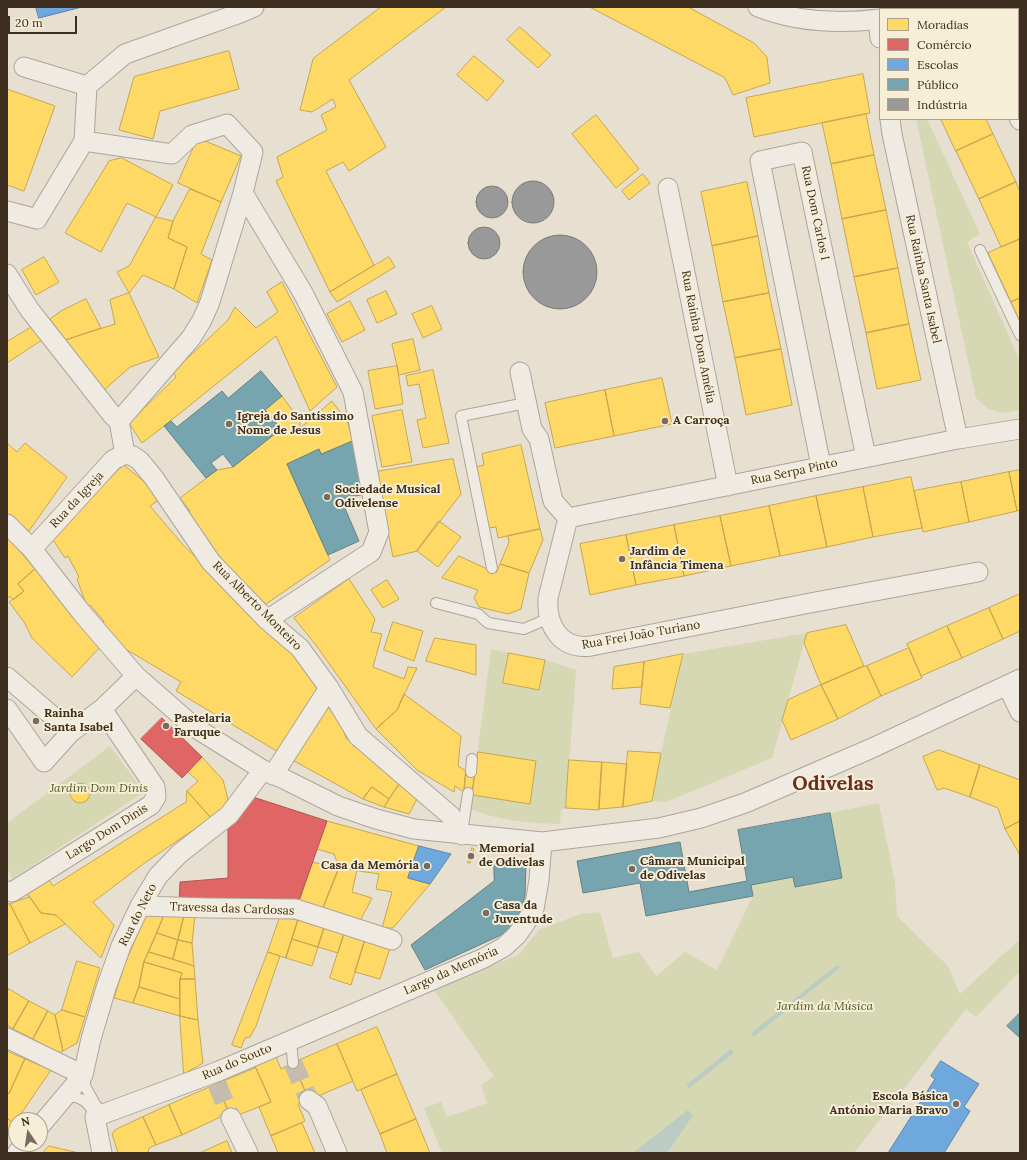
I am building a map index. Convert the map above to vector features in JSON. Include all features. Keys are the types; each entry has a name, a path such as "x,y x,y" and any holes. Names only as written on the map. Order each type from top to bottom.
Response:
{"street":[{"path":"8,214 37,219 84,141 87,86 125,54 254,7"},
{"path":"758,7 799,18 879,26"},
{"path":"24,67 87,86"},
{"name":"Rua Rainha Santa Isabel","path":"890,120 958,439"},
{"path":"84,141 172,154 192,135 227,124 254,152 210,302 202,320 191,338 119,421"},
{"name":"Rua Dom Carlos I","path":"821,466 760,161 802,152 866,457"},
{"name":"Rua Rainha Dona Amélia","path":"668,188 728,486"},
{"path":"243,193 303,293 353,392 379,532 371,552 267,620"},
{"path":"7,274 29,309 113,416 119,421 125,454"},
{"path":"520,372 532,429 539,439 554,501 568,518"},
{"name":"Rua Serpa Pinto","path":"568,518 866,457 1020,428"},
{"name":"Rua Alberto Monteiro","path":"125,454 133,456 140,461 154,478 211,562 267,620 300,648 329,688 358,736 451,816 462,835"},
{"name":"Rua da Igreja","path":"32,549 113,460 125,454"},
{"name":"Rua Frei João Turiano","path":"568,518 548,598 547,608 549,618 555,632 570,644 584,647 810,602 978,572"},
{"path":"7,524 32,549 81,612 136,676 194,726 268,772 338,806 376,819 414,829 542,842 659,828 701,818 745,803 1014,682 1020,712"},
{"path":"7,709 44,762 71,732 102,709 136,676"},
{"path":"7,677 71,732"},
{"name":"Rua do Neto","path":"83,1075 91,1039 106,988 121,946 140,906 158,876 179,854 229,815 268,772 329,688"},
{"name":"Largo Dom Dinis","path":"7,890 12,892 151,805 156,797 155,787 102,709"},
{"name":"Largo da Memória","path":"378,1002 484,958 504,947 517,935 534,909 539,880 542,842"},
{"name":"Travessa das Cardosas","path":"140,906 296,909 392,940"},
{"name":"Rua do Souto","path":"101,1115 218,1078 290,1040 378,1002"},
{"path":"7,1038 83,1075 48,1117"},
{"path":"309,1100 317,1106 337,1153"},
{"path":"101,1115 102,1153"},
{"path":"231,1118 248,1153"}],"lane":[{"path":"980,250 1020,335"},
{"path":"492,568 461,416 526,403"},
{"path":"436,603 478,614 488,622 524,629 549,618"},
{"path":"471,772 472,759"},
{"path":"462,835 468,793"},
{"path":"290,1040 294,1063"},
{"path":"83,1075 86,1088 101,1115"},
{"path":"66,1096 77,1096 101,1115"}],"green space":[{"path":"1020,7 1020,41 1019,8 998,8"},
{"path":"916,120 927,120 980,234 967,242 1020,361 1020,410 1005,413 988,409 976,398"},
{"path":"807,633 772,758 666,802 652,801 683,654"},
{"path":"491,649 509,653 503,683 539,690 545,660 576,670 566,808 561,810 560,824 503,819 470,809"},
{"name":"Jardim Dom Dinis","path":"110,746 144,792 12,879 7,868 7,823"},
{"name":"Jardim da Música","path":"879,803 895,882 897,916 948,966 960,994 1020,939 1020,971 976,1017 966,1009 854,1153 442,1153 424,1108 441,1102 447,1117 487,1103 481,1085 494,1076 434,990 518,955 539,930 580,914 600,912 613,958 639,952 656,976 685,952 717,970 753,896 751,885 793,877 795,887 842,878 830,813"}],"shaded area":[{"path":"837,965 840,968 794,1004 792,1001"},
{"path":"784,1007 787,1010 754,1037 751,1033"},
{"path":"731,1049 734,1053 689,1088 686,1085"},
{"path":"688,1110 693,1115 667,1153 633,1153"}],"building: Moradias":[{"path":"381,7 446,7 349,80 386,147 349,171 343,162 326,171 374,265 330,292 276,181 283,177 277,157 327,130 321,115 336,107 333,99 312,112 300,110 313,59"},
{"path":"590,7 688,7 754,43 767,57 770,83 733,95 725,78"},
{"path":"520,27 551,55 538,68 507,40"},
{"path":"229,51 239,89 160,111 153,139 119,130 134,77"},
{"path":"474,56 504,81 487,101 457,75"},
{"path":"863,74 870,113 754,137 746,98"},
{"path":"7,89 55,106 24,191 7,185"},
{"path":"866,114 874,155 831,164 822,123"},
{"path":"596,115 639,169 616,188 572,134"},
{"path":"941,120 986,120 993,134 956,151"},
{"path":"993,134 1016,182 979,199 956,151"},
{"path":"198,138 241,156 221,202 178,183"},
{"path":"874,155 886,210 842,219 831,164"},
{"path":"122,158 173,185 156,217 127,203 101,252 65,233 109,161"},
{"path":"643,174 650,183 629,200 622,191"},
{"path":"747,182 758,236 712,246 701,192"},
{"path":"1016,182 1020,192 1020,239 1001,247 979,199"},
{"path":"190,189 221,202 201,254 212,260 197,303 174,289 187,247 168,238 173,221"},
{"path":"886,210 898,268 854,277 842,219"},
{"path":"156,217 173,221 168,238 187,247 174,289 143,275 129,293 117,272 129,266"},
{"path":"758,236 769,293 723,302 712,246"},
{"path":"1020,239 1020,298 1011,302 988,253"},
{"path":"44,257 59,282 36,295 22,270"},
{"path":"389,257 395,267 337,302 330,292"},
{"path":"898,268 909,324 866,333 854,277"},
{"path":"282,282 337,387 310,411 276,336 142,443 129,423 176,377 172,371 228,320 235,307 256,328 278,312 267,292"},
{"path":"386,291 397,314 377,323 367,300"},
{"path":"129,293 159,357 130,367 103,391 65,340 115,324 110,300"},
{"path":"769,293 781,349 735,358 723,302"},
{"path":"1020,298 1020,322 1011,302"},
{"path":"86,299 101,328 65,340 50,319 61,311"},
{"path":"350,301 365,330 342,342 327,314"},
{"path":"432,306 442,329 423,338 412,314"},
{"path":"909,324 921,380 877,389 866,333"},
{"path":"35,325 45,338 7,363 7,342"},
{"path":"413,339 420,370 399,375 392,344"},
{"path":"781,349 792,405 746,415 735,358"},
{"path":"397,366 403,404 375,409 368,371"},
{"path":"433,370 449,443 423,448 417,420 426,418 419,384 408,386 406,376"},
{"path":"662,378 672,424 614,436 605,390"},
{"path":"605,390 614,436 555,448 545,403"},
{"path":"282,396 300,421 300,428 332,401 347,421 353,441 321,454 319,449 287,464 330,560 266,604 241,585 216,552 180,498 217,470 233,467 281,429 265,410"},
{"path":"402,410 412,462 382,467 372,416"},
{"path":"7,443 17,452 25,443 67,477 29,531 7,514"},
{"path":"521,445 540,529 498,538 496,527 489,528 475,467 484,465 482,454"},
{"path":"453,459 461,494 417,551 393,557 376,472"},
{"path":"124,465 148,485 159,500 150,506 184,546 270,628 305,667 320,690 280,753 176,691 181,682 117,644 101,624 104,621 90,605 87,607 77,579 79,577 68,556 65,558 51,537"},
{"path":"1020,470 1020,510 1017,511 1009,472"},
{"path":"1009,472 1017,511 969,522 961,482"},
{"path":"911,477 922,528 873,537 863,487"},
{"path":"961,482 969,522 923,532 914,491"},
{"path":"863,487 873,537 827,547 816,496"},
{"path":"816,496 827,547 780,556 769,506"},
{"path":"769,506 780,556 731,566 720,516"},
{"path":"720,516 731,566 684,576 674,525"},
{"path":"439,521 461,537 438,567 417,551"},
{"path":"674,525 684,576 636,585 626,535"},
{"path":"540,529 543,540 529,573 500,564 509,542 508,536"},
{"path":"626,535 636,585 590,595 580,544"},
{"path":"7,536 35,569 18,584 24,591 13,600 10,596 7,599"},
{"path":"459,556 496,573 500,564 529,573 521,609 508,614 479,607 474,598 478,590 442,578"},
{"path":"35,569 102,645 72,677 32,638 24,622 9,602 24,591 18,584"},
{"path":"349,579 375,619 371,632 382,634 373,667 404,679 408,667 417,668 397,710 376,729 315,644 294,618"},
{"path":"387,580 399,599 383,608 371,590"},
{"path":"1020,594 1020,631 1003,639 989,608"},
{"path":"989,608 1003,639 962,658 947,626"},
{"path":"393,622 423,631 414,661 384,650"},
{"path":"846,625 864,666 821,685 804,643 807,633"},
{"path":"947,626 962,658 921,676 907,644"},
{"path":"435,638 476,645 476,675 426,661"},
{"path":"909,648 922,678 881,696 867,666"},
{"path":"509,653 545,660 539,690 503,683"},
{"path":"683,654 670,708 640,704 644,662"},
{"path":"644,662 642,687 612,689 614,667"},
{"path":"867,666 881,696 838,719 821,685"},
{"path":"821,685 838,719 791,740 782,720 788,700"},
{"path":"404,694 461,736 458,766 466,771 464,792 455,786 454,792 417,770 376,729 397,710"},
{"path":"325,703 342,726 346,738 400,783 389,799 372,787 363,799 287,757"},
{"path":"939,750 980,765 970,797 944,788 937,790 923,757"},
{"path":"628,751 661,753 652,801 623,807"},
{"path":"478,752 536,761 530,804 472,795"},
{"path":"202,757 223,780 229,803 211,818 187,791 198,781 188,772"},
{"path":"569,760 602,762 599,810 566,808"},
{"path":"602,762 627,764 623,807 599,809"},
{"path":"980,765 1020,780 1020,821 1005,829 998,808 970,797"},
{"path":"466,771 475,773 472,795 464,792"},
{"path":"80,783 87,786 90,793 87,800 80,803 73,800 70,793 73,786"},
{"path":"400,783 417,799 409,814 384,807"},
{"path":"372,787 389,799 384,807 363,799"},
{"path":"187,791 211,818 146,862 93,902 114,925 101,958 56,915 41,913 25,891 48,878 53,886 186,802"},
{"path":"327,821 419,846 408,878 430,884 393,928 382,928 392,892 376,889 379,874 339,868 334,854 317,849"},
{"path":"1020,821 1020,855 1005,829"},
{"name":"Memorial de Odivelas","path":"472,848 474,849 470,863 468,863"},
{"path":"312,862 339,868 323,908 299,901"},
{"path":"339,868 357,870 352,892 372,898 360,921 323,908"},
{"path":"30,897 41,913 56,915 65,924 30,943 10,904"},
{"path":"10,904 30,943 8,955 7,905"},
{"path":"147,913 163,917 144,962 139,987 133,1003 114,998 124,966"},
{"path":"166,913 184,916 178,940 157,933"},
{"path":"184,916 195,916 192,943 178,940"},
{"path":"280,917 298,920 286,958 268,952"},
{"path":"298,920 324,928 318,947 292,939"},
{"path":"324,928 344,934 338,953 318,947"},
{"path":"157,933 178,940 173,959 149,952"},
{"path":"344,934 365,940 351,985 330,978"},
{"path":"292,939 318,947 312,966 286,958"},
{"path":"178,940 192,943 194,966 173,959"},
{"path":"365,940 390,948 380,979 355,972"},
{"path":"149,952 194,966 195,979 180,979 182,973 144,962"},
{"path":"268,952 280,956 256,1026 250,1037 245,1038 241,1048 232,1045"},
{"path":"77,961 100,968 85,1017 62,1010"},
{"path":"144,962 182,973 180,979 180,999 139,987"},
{"path":"180,979 195,979 198,1020 180,1016"},
{"path":"139,987 180,999 180,1016 133,1003"},
{"path":"9,989 29,1001 13,1029 7,1025 7,993"},
{"path":"29,1001 48,1011 33,1039 13,1029"},
{"path":"62,1010 85,1017 77,1043 63,1051 55,1015"},
{"path":"48,1011 55,1015 63,1051 58,1053 33,1039"},
{"path":"180,1016 198,1020 203,1063 184,1074"},
{"path":"377,1027 397,1074 357,1091 337,1044"},
{"path":"337,1044 353,1081 309,1100 293,1063"},
{"path":"7,1051 25,1059 9,1093 7,1093"},
{"path":"276,1057 281,1069 293,1063 309,1100 298,1104 305,1121 271,1136 259,1107 271,1102 255,1066"},
{"path":"25,1059 51,1070 22,1112 8,1112 8,1119 7,1093 9,1093"},
{"path":"256,1068 271,1102 231,1118 217,1084"},
{"path":"397,1074 416,1119 380,1134 361,1090"},
{"path":"217,1084 229,1113 182,1135 169,1105"},
{"path":"169,1105 182,1135 156,1145 143,1117"},
{"path":"143,1117 156,1145 149,1148 148,1153 118,1153 112,1134 115,1130"},
{"path":"7,1118 8,1130 7,1131"},
{"path":"416,1119 430,1153 387,1153 380,1134"},
{"path":"302,1123 315,1153 278,1153 271,1136"},
{"path":"227,1141 232,1153 200,1153"},
{"path":"49,1146 79,1153 43,1153 48,1152"}],"building: Comércio":[{"path":"162,718 202,757 182,778 141,739"},
{"path":"253,797 327,821 299,901 179,903 180,882 228,878 228,829"}],"building: Escolas":[{"path":"36,7 82,7 39,18"},
{"name":"Casa da Memória","path":"419,846 451,854 430,884 408,878"},
{"path":"941,1061 979,1084 964,1107 970,1111 944,1153 888,1153 935,1079 931,1076"}],"building: Público":[{"name":"Igreja do Santíssimo Nome de Jesus","path":"261,371 282,396 265,410 281,429 233,467 223,454 211,463 217,470 206,478 164,426 171,421 177,427 222,391 228,398"},
{"name":"Sociedade Musical Odivelense","path":"353,441 365,494 341,499 359,541 328,555 287,464 319,449 321,454"},
{"name":"Câmara Municipal de Odivelas","path":"830,813 842,878 795,887 793,877 751,885 753,896 646,916 640,883 583,893 577,861 680,842 689,892 747,881 738,830"},
{"name":"Casa da Juventude","path":"494,862 526,864 525,896 519,917 508,930 499,936 425,970 411,945 494,881"},
{"path":"1020,1013 1020,1038 1007,1026"}],"building: Indústria":[{"path":"529,181 537,181 545,184 551,190 554,202 551,214 545,220 537,223 529,223 521,220 515,214 512,206 512,198 515,190 521,184"},
{"path":"489,186 495,186 505,193 508,202 507,208 501,215 495,218 489,218 479,211 476,205 476,199 483,189"},
{"path":"481,227 487,227 497,234 500,243 499,249 493,256 487,259 481,259 471,252 468,246 468,240 475,230"},
{"path":"560,235 574,238 586,246 594,258 597,272 594,286 586,298 574,306 560,309 546,306 534,298 526,286 523,272 526,258 534,246 546,238"}],"tunnel":[{"path":"293,1063 309,1100"},
{"path":"217,1084 231,1118"}],"place":[{"name":"A Carroça","path":"665,421"},
{"name":"Igreja do Santíssimo Nome de Jesus","path":"229,424"},
{"name":"Sociedade Musical Odivelense","path":"327,497"},
{"name":"Jardim de Infância Timena","path":"622,559"},
{"name":"Rainha Santa Isabel","path":"36,721"},
{"name":"Pastelaria Faruque","path":"166,726"},
{"name":"Memorial de Odivelas","path":"471,856"},
{"name":"Casa da Memória","path":"427,866"},
{"name":"Câmara Municipal de Odivelas","path":"632,869"},
{"name":"Casa da Juventude","path":"486,913"},
{"name":"Escola Básica António Maria Bravo","path":"956,1104"}],"district":[{"name":"Odivelas","path":"833,784"}]}
